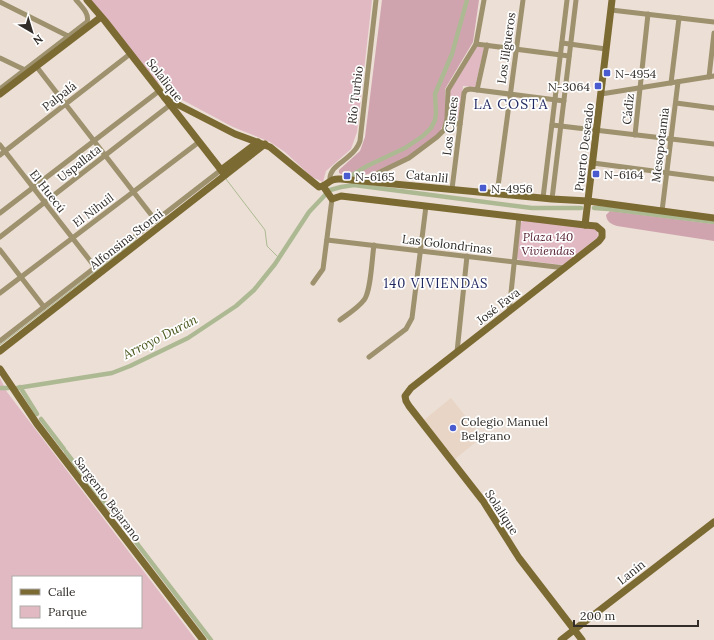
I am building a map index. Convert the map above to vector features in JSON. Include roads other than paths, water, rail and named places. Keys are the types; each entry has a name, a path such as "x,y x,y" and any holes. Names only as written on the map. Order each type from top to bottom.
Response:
{"street":[{"path":"0,89 86,23 88,19 87,15 76,0"},
{"name":"Solalique","path":"87,0 223,173"},
{"name":"Río Turbio","path":"330,180 333,169 354,152 360,141 376,0"},
{"path":"372,182 378,173 406,160 444,130 449,88 476,44 484,0"},
{"name":"Los Jilgueros","path":"497,194 523,0"},
{"path":"543,198 567,0"},
{"path":"552,199 576,0"},
{"name":"Puerto Deseado","path":"586,225 612,0"},
{"path":"0,2 68,36"},
{"path":"610,10 714,22"},
{"name":"Cádiz","path":"635,135 648,14"},
{"path":"0,94 101,17"},
{"path":"671,83 678,18"},
{"path":"601,94 712,76 714,33"},
{"path":"562,43 606,49"},
{"path":"476,44 569,56"},
{"name":"Los Cisnes","path":"452,189 464,93 466,90 477,90 487,45"},
{"name":"Palpalá","path":"2,153 130,54"},
{"path":"0,58 25,70"},
{"path":"36,66 156,221"},
{"name":"Mesopotamia","path":"662,211 678,82"},
{"path":"477,90 564,101"},
{"name":"Uspallata","path":"0,213 159,91"},
{"path":"165,98 235,134 261,143 274,150 317,186 321,187 330,180"},
{"path":"676,103 714,108"},
{"name":"Uspallata","path":"0,237 170,105"},
{"path":"446,123 460,124"},
{"path":"552,125 714,144"},
{"name":"El Nihuil","path":"0,293 199,142"},
{"name":"Alfonsina Storni","path":"0,351 261,143"},
{"name":"El Huecú","path":"0,145 2,153 45,202 95,268"},
{"path":"593,163 714,179"},
{"name":"Alfonsina Storni","path":"0,341 156,221 223,173"},
{"name":"Catanlil","path":"330,180 341,179 552,199 588,201 714,218"},
{"path":"313,283 323,270 332,199 323,186"},
{"path":"332,199 341,196 586,225"},
{"path":"370,357 402,332 411,322 426,206"},
{"path":"509,312 519,217"},
{"name":"José Fava","path":"405,396 411,388 599,241 602,237 602,233 598,227 586,225"},
{"name":"Las Golondrinas","path":"327,240 565,268"},
{"path":"340,320 361,304 366,298 374,245"},
{"path":"0,250 44,307"},
{"path":"457,352 467,256"},
{"name":"Sargento Bejarano","path":"0,368 34,420 203,640"},
{"name":"Solalique","path":"405,396 409,406 486,504 519,558 582,640"},
{"name":"Lanín","path":"561,640 714,522"}],"waterway":[{"name":"Arroyo Durán","path":"351,176 367,166 405,148 423,136 431,128 435,120 436,113 435,94 452,54 467,0"},
{"path":"226,179 265,230 267,246 279,258"},
{"path":"330,190 354,185 532,208 581,208"},
{"name":"Arroyo Durán","path":"17,388 112,373 188,338 236,306 254,290 275,264 309,212 326,194"},
{"path":"594,208 714,222"},
{"path":"0,345 136,240"},
{"path":"20,387 37,414"},
{"name":"Arroyo Durán","path":"0,388 8,388"},
{"path":"41,419 64,449"},
{"path":"66,452 107,506"},
{"path":"109,507 211,640"}],"place":[{"name":"N-4954","path":"607,73"},
{"name":"N-3064","path":"598,86"},
{"name":"N-6164","path":"596,174"},
{"name":"N-6165","path":"347,176"},
{"name":"N-4956","path":"483,188"},
{"name":"Colegio Manuel Belgrano","path":"453,428"}],"district":[{"name":"LA COSTA","path":"511,104"},
{"name":"140 VIVIENDAS","path":"436,283"}],"park label":[{"name":"Plaza 140 Viviendas","path":"548,243"}]}
